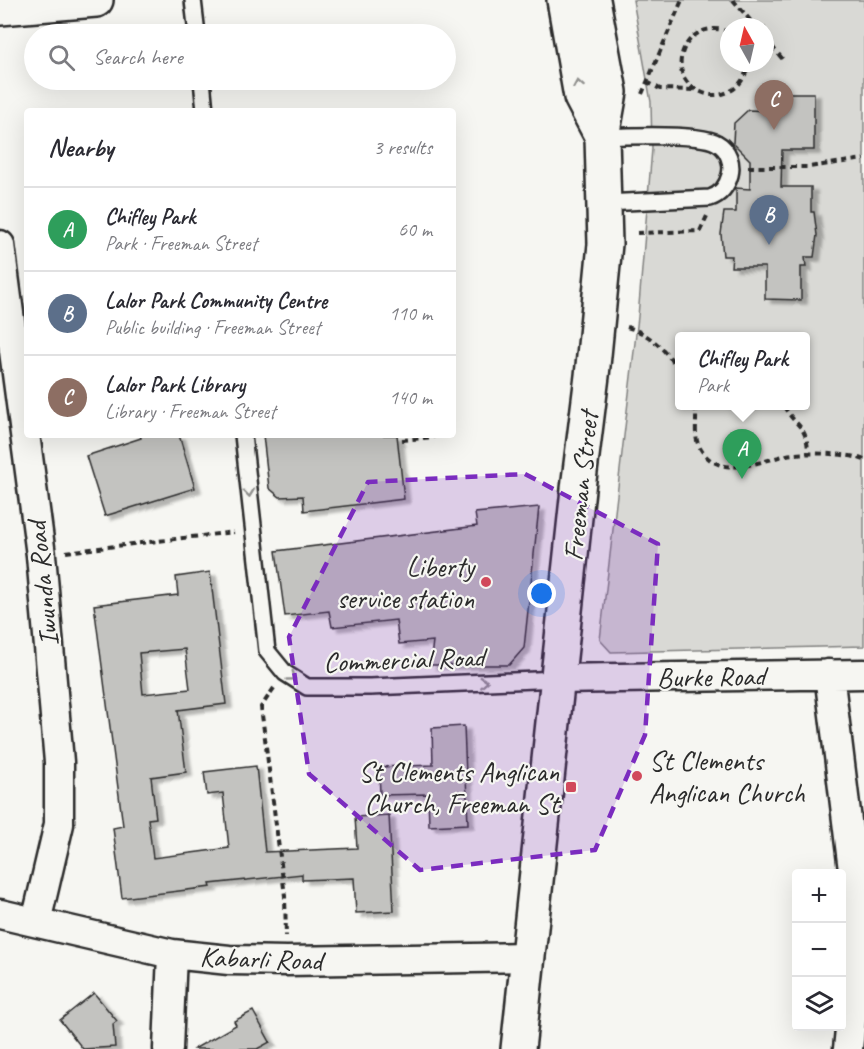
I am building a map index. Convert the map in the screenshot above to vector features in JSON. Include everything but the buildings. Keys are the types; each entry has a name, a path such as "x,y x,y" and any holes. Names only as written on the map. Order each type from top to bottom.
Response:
{"street":[{"path":"0,8 96,0"},
{"name":"Freeman Street","path":"564,0 581,97 602,137"},
{"name":"Freeman Street","path":"518,1049 605,244 602,137 610,92 594,0"},
{"name":"Iwunda Road","path":"0,245 8,367 41,555 59,762 58,824 36,922"},
{"path":"829,674 858,911 856,972 848,1049"},
{"name":"Burke Road","path":"558,679 864,674"},
{"name":"Kabarli Road","path":"0,914 172,954 229,960 527,957"},
{"path":"168,1049 172,954"}],"lane":[{"path":"193,0 196,24"},
{"path":"203,90 205,108"},
{"path":"602,137 637,135 705,138 716,142 725,150 731,167 726,185 716,196 710,198 605,203"},
{"name":"Commercial Road","path":"243,438 267,651 285,673 307,687 370,687 558,679"}],"path":[{"path":"642,94 682,0"},
{"path":"733,0 748,18"},
{"path":"697,91 688,83 683,73 681,61 683,50 698,32 709,28 720,28"},
{"path":"774,49 785,62"},
{"path":"647,82 660,89 697,91 718,95 737,87 746,72"},
{"path":"731,167 809,167 864,159"},
{"path":"637,233 700,231"},
{"path":"627,327 641,331 652,338 675,365"},
{"path":"695,410 698,445 714,461 736,467 786,455 808,454 853,456 864,460"},
{"path":"786,410 807,435 808,454"},
{"path":"402,440 423,438"},
{"path":"41,555 254,530"},
{"path":"285,673 261,707 285,896 286,961"}],"highlighted area":[{"path":"525,474 658,544 645,735 595,850 420,870 309,774 289,637 368,482"}],"shaded area":[{"path":"633,0 864,0 864,646 611,652 600,640 638,317 652,149 651,102"}],"place":[{"name":"Lalor Park Library","path":"774,130"},
{"name":"Lalor Park Community Centre","path":"769,245"},
{"name":"Chifley Park","path":"742,479"},
{"name":"Liberty service station","path":"486,582"},
{"name":"St Clements Anglican Church","path":"637,776"},
{"name":"St Clements Anglican Church, Freeman St","path":"571,787"}]}
